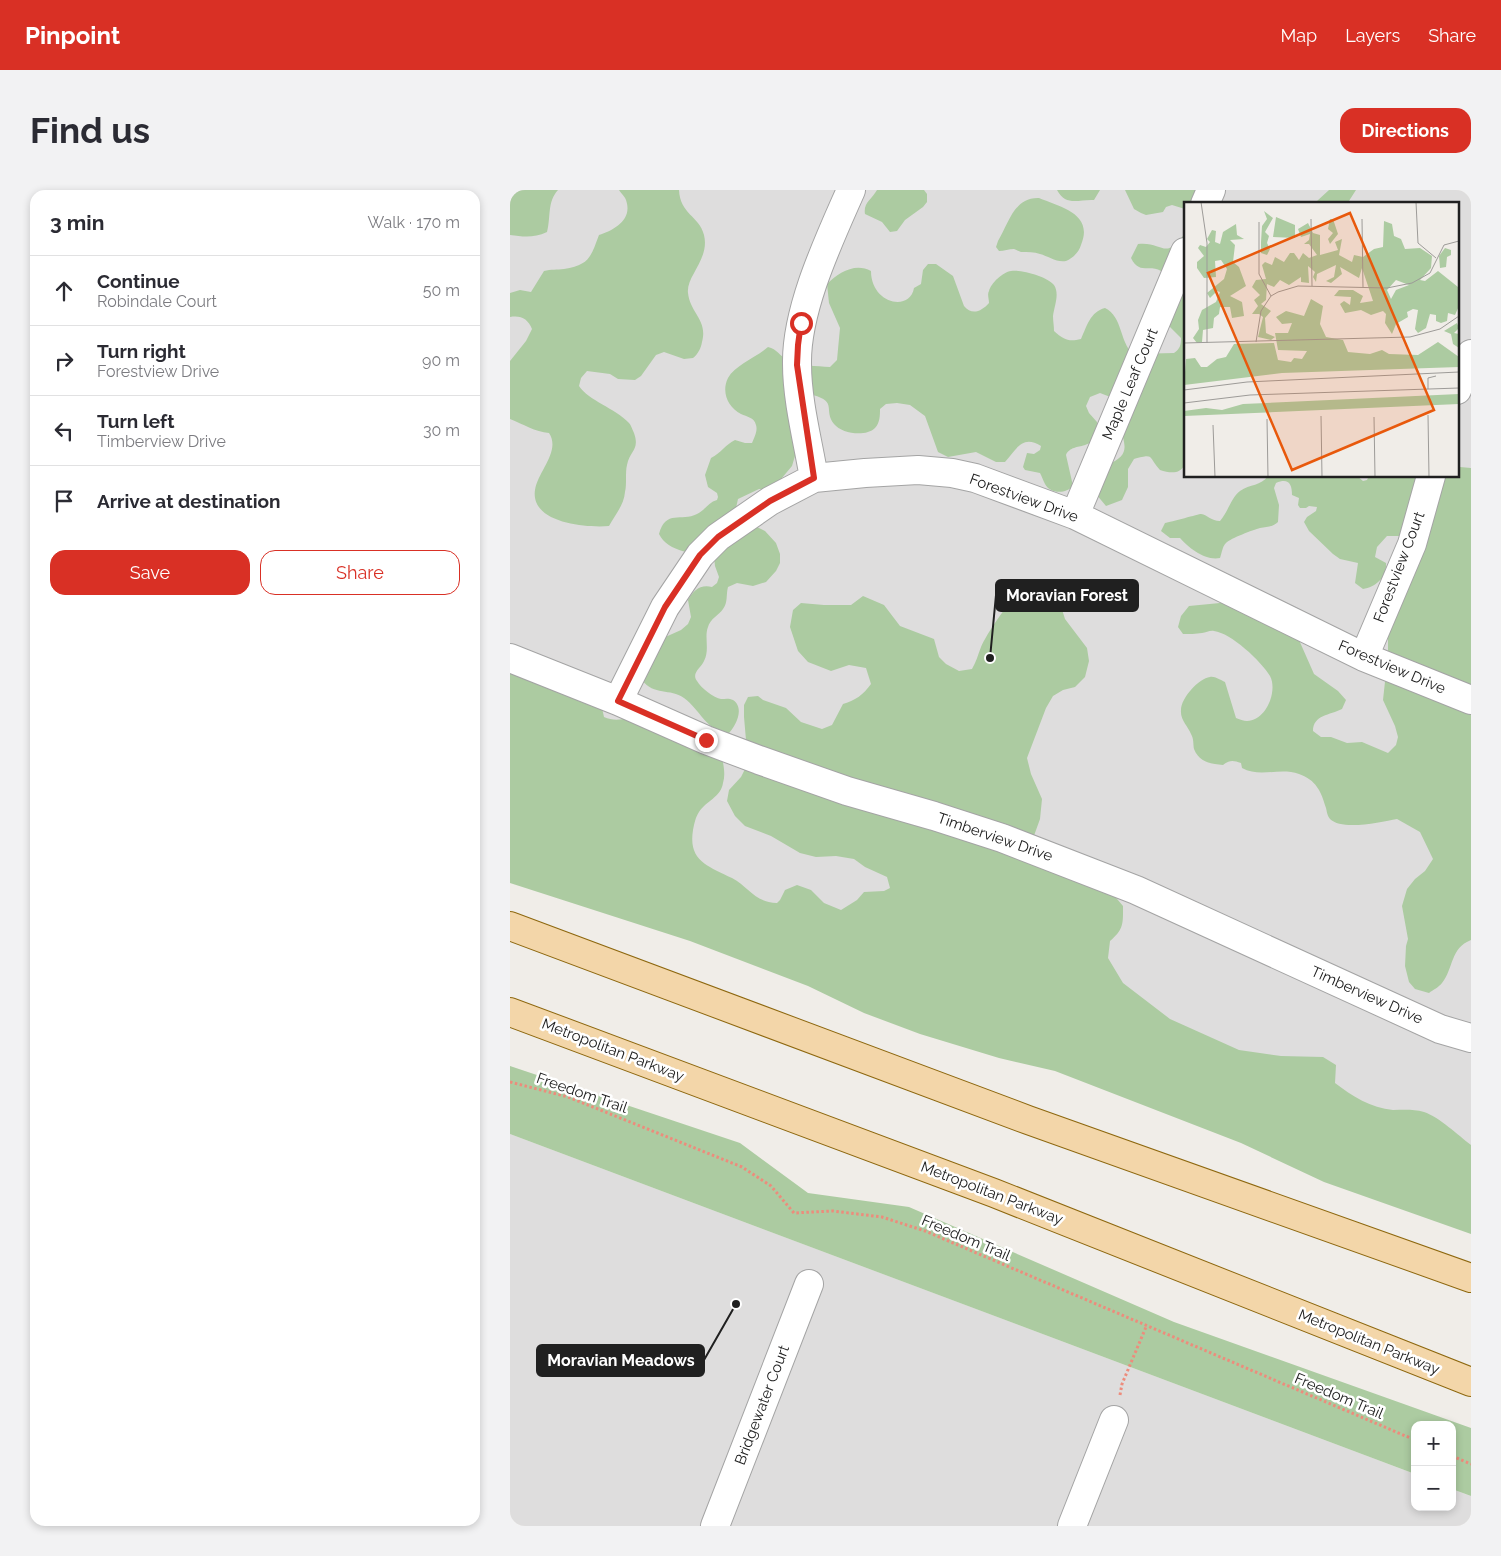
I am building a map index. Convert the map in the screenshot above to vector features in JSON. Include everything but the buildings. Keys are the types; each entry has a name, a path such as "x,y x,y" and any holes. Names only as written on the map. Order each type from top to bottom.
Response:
{"main road":[{"path":"510,926 1028,1120 1471,1278"},
{"name":"Metropolitan Parkway","path":"510,1012 994,1193 1471,1382"}],"street":[{"path":"814,478 800,396 797,365 798,345 801,323 819,266 851,190"},
{"path":"1206,202 1211,190"},
{"name":"Maple Leaf Court","path":"1075,515 1184,254"},
{"path":"1458,387 1471,354"},
{"name":"Forestview Drive","path":"618,701 665,607 700,555 718,537 770,501 814,478 918,470 952,473 994,484 1075,515 1364,657 1471,700"},
{"name":"Forestview Court","path":"1364,657 1412,544 1430,478"},
{"name":"Timberview Drive","path":"510,658 618,701 706,740 759,760 847,791 1002,838 1136,890 1440,1028 1471,1038"},
{"name":"Bridgewater Court","path":"715,1526 809,1284"},
{"path":"1072,1526 1114,1420"}],"path":[{"name":"Freedom Trail","path":"510,1082 568,1098 742,1167 771,1186 794,1213 834,1211 882,1217 925,1231 1146,1327 1411,1438"},
{"path":"1122,1384 1146,1327"},
{"path":"1456,1458 1471,1464"}],"shaded area":[{"path":"510,190 1471,190 1471,1218 510,840"},
{"path":"510,1134 1411,1472 1411,1511 1456,1511 1456,1490 1471,1496 1471,1526 510,1526"}],"green space":[{"path":"510,190 558,190 552,200 547,232 529,236 510,235"},
{"path":"619,190 679,190 680,198 686,210 702,229 705,244 704,252 690,280 688,293 689,300 701,322 703,334 700,349 693,358 684,359 664,352 656,355 641,376 635,380 618,379 610,374 587,371 581,378 579,386 583,391 629,423 636,439 635,447 628,460 626,489 619,510 609,526 587,526 561,521 550,516 541,510 536,501 535,490 551,454 552,440 549,433 510,419 510,361 526,341 532,329 524,318 510,317 510,293 520,290 531,292 544,271 573,267 584,262 594,249 599,235 616,227 627,213 625,199"},
{"path":"877,190 924,190 927,194 927,202 905,220 897,231 890,232 882,222 865,214 865,207"},
{"path":"1057,190 1100,190 1094,200 1073,201 1064,199"},
{"path":"1125,190 1225,190 1211,202 1184,202 1184,209 1172,205 1166,207 1163,212 1146,215 1134,209"},
{"path":"1329,190 1356,190 1348,202 1317,201"},
{"path":"1039,198 1073,213 1083,226 1084,234 1080,248 1066,261 1059,261 1038,253 1021,252 1014,249 999,251 996,247 1009,219 1018,206 1031,199"},
{"path":"1184,234 1183,468 1178,472 1160,470 1148,456 1134,459 1128,469 1128,487 1122,500 1106,506 1096,494 1107,465 1120,458 1123,454 1124,444 1113,398 1100,393 1090,397 1086,406 1097,422 1096,433 1089,443 1070,450 1066,455 1073,486 1062,492 1050,490 1040,473 1025,470 1023,467 1027,453 1034,454 1040,450 1041,446 1034,443 1029,442 1020,445 1005,462 996,462 976,452 948,457 938,452 925,416 910,405 886,404 880,409 879,421 875,428 866,433 854,433 843,430 834,424 828,404 821,398 813,395 792,466 776,485 766,489 759,489 738,499 736,508 753,525 765,531 776,543 780,554 780,563 776,571 766,582 753,586 737,583 728,587 725,607 708,627 706,657 695,675 699,684 711,695 721,699 732,699 737,703 739,712 734,726 728,734 715,729 684,698 652,688 642,680 661,639 681,630 688,624 691,617 688,600 692,594 700,587 712,587 717,583 719,577 714,557 676,549 663,540 659,534 666,521 697,514 717,500 717,493 708,487 705,475 711,458 735,440 752,443 756,434 755,422 736,411 727,399 725,389 728,378 741,365 768,347 792,362 830,367 837,360 840,328 829,303 827,284 831,280 853,268 865,269 871,271 877,291 891,301 899,302 911,296 914,288 921,284 923,270 928,264 936,264 953,276 964,306 974,312 989,303 988,294 990,288 1001,276 1011,271 1027,272 1046,279 1054,285 1057,296 1053,316 1054,331 1064,338 1070,340 1081,339 1092,316 1105,308 1115,317 1125,343 1133,354 1174,353 1180,347 1181,338 1167,324 1164,279 1161,271 1141,268 1131,258 1138,244 1168,248 1173,247"},
{"path":"1458,468 1471,468 1471,940 1459,948 1442,983 1429,993 1415,989 1409,982 1405,966 1408,939 1402,906 1407,889 1425,871 1433,859 1420,832 1397,819 1362,825 1336,823 1328,816 1317,787 1305,776 1292,772 1249,771 1242,768 1241,763 1233,761 1223,765 1206,762 1196,753 1192,736 1181,714 1182,705 1187,695 1201,681 1210,677 1225,682 1236,718 1246,721 1254,720 1265,711 1269,704 1272,689 1270,676 1260,663 1237,642 1221,633 1212,631 1183,634 1178,627 1181,616 1189,606 1220,603 1230,598 1299,640 1314,674 1338,691 1346,700 1342,709 1319,719 1313,731 1321,737 1331,737 1347,743 1362,742 1388,753 1396,745 1398,737 1383,700 1388,654 1388,634 1400,536 1387,536 1377,547 1375,557 1386,563 1385,573 1376,584 1363,589 1355,583 1358,563 1340,559 1309,531 1304,522 1307,517 1316,511 1317,507 1300,508 1298,505 1299,498 1292,495 1291,487 1286,481 1276,483 1274,488 1279,505 1278,522 1272,526 1252,530 1229,541 1224,546 1220,558 1203,556 1180,538 1170,538 1161,531 1165,523 1201,514 1220,521 1234,497 1240,491 1262,482 1266,478 1359,478 1363,481 1368,478 1458,478"},
{"path":"1024,586 1037,588 1059,600 1065,619 1087,648 1089,661 1085,677 1075,687 1063,690 1053,696 1046,708 1027,758 1031,774 1042,799 1040,819 1031,844 1112,893 1123,906 1122,925 1118,933 1110,941 1108,958 1123,983 1170,1019 1239,1050 1281,1056 1323,1057 1336,1065 1335,1083 1362,1101 1385,1109 1424,1112 1442,1122 1471,1145 1471,1234 1324,1182 1241,1143 1055,1071 999,1058 920,1034 864,1013 808,986 690,941 510,883 510,663 602,708 604,717 618,720 641,713 721,753 724,772 722,788 702,808 697,816 692,840 694,849 697,856 708,866 732,878 757,897 777,903 785,890 797,885 811,890 824,903 841,910 857,900 864,892 884,891 890,888 887,877 865,867 854,859 836,856 816,857 800,853 771,836 745,826 735,816 727,801 729,790 741,777 748,763 744,705 748,697 758,696 763,700 786,708 801,722 822,729 832,725 843,704 859,697 871,684 866,668 849,665 831,671 808,662 798,651 790,627 793,610 801,603 851,605 863,596 884,605 900,626 934,639 939,657 946,664 959,671 972,669 989,633"},
{"path":"510,1066 740,1143 808,1193 909,1207 1174,1322 1451,1421 1411,1421 1411,1472 510,1134"},
{"path":"1456,1423 1471,1428 1471,1496 1456,1490"}],"place":[{"name":"Moravian Forest","path":"990,658"},
{"name":"Moravian Meadows","path":"736,1304"}],"route":[{"path":"706,740 618,701 665,607 700,555 718,537 770,501 814,478 800,396 797,365 801,323"}]}
